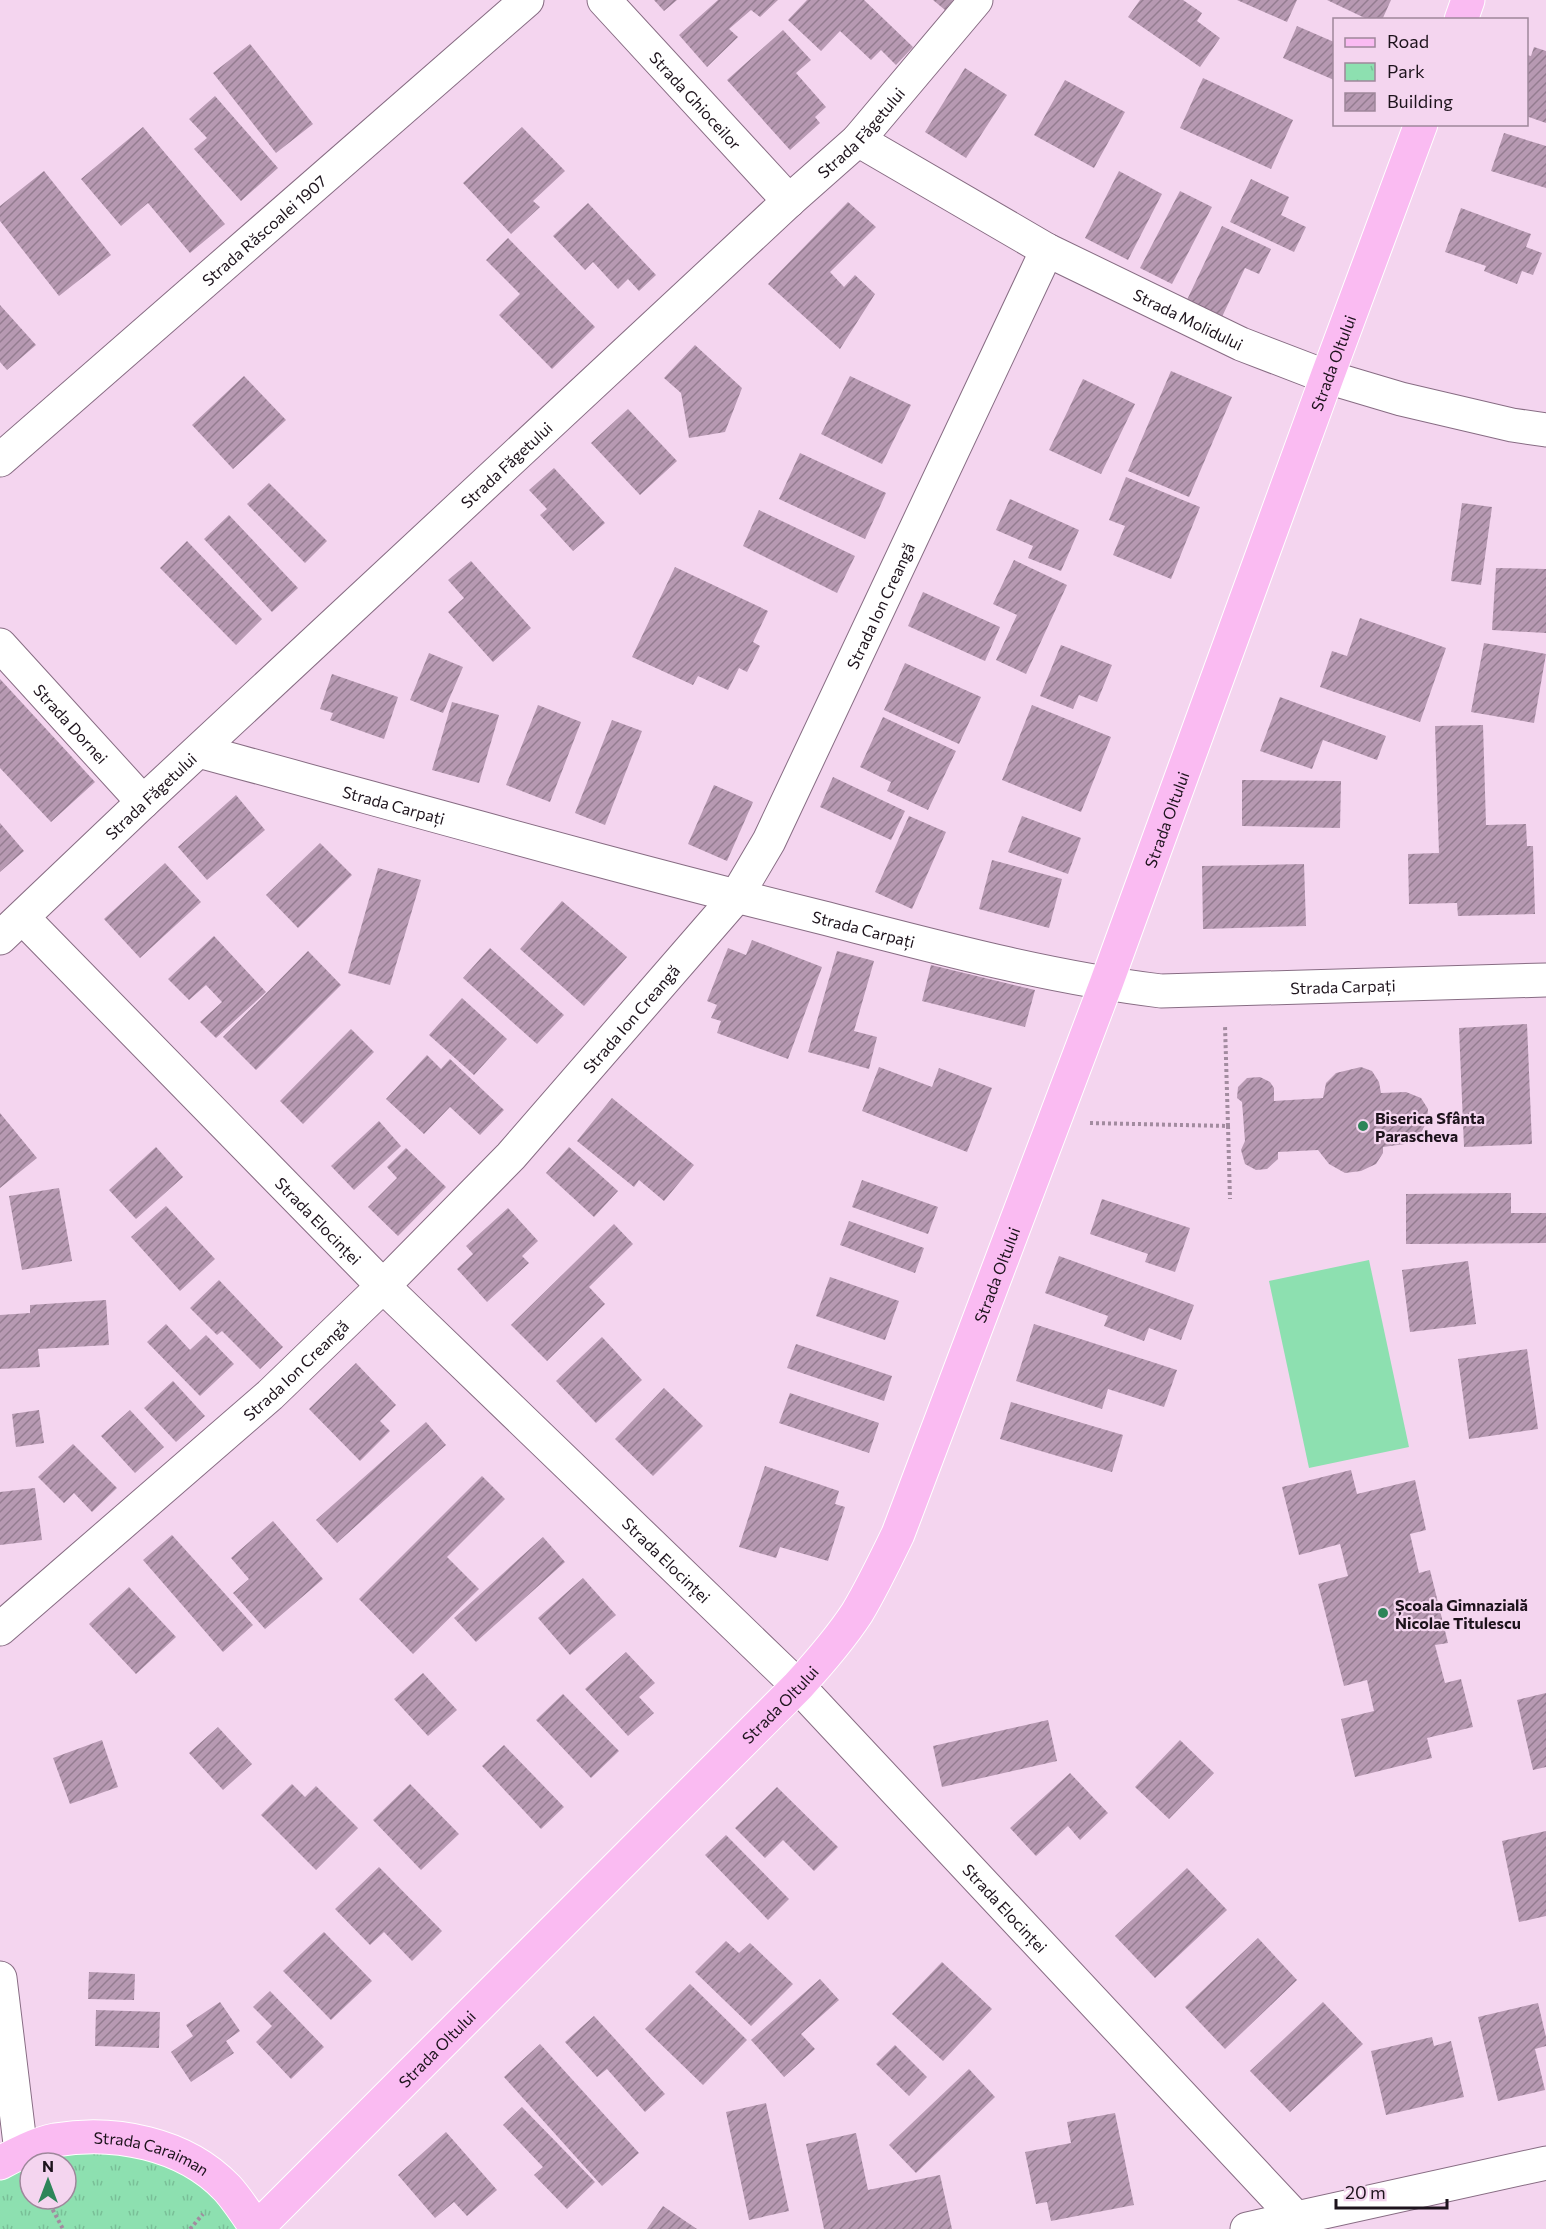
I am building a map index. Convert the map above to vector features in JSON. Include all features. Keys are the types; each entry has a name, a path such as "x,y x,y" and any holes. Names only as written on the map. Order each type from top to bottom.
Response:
{"main road":[{"path":"1462,18 1468,0"},
{"name":"Strada Oltului","path":"257,2229 798,1686 856,1614 898,1534 1106,984 1420,126"},
{"name":"Strada Caraiman","path":"11,2158 53,2141 99,2136 150,2143 196,2164 226,2188 257,2229"}],"street":[{"name":"Strada Răscoalei 1907","path":"0,460 527,0"},
{"name":"Strada Ghioceilor","path":"604,0 789,201"},
{"name":"Strada Făgetului","path":"11,928 143,802 789,201 858,140 976,0"},
{"name":"Strada Molidului","path":"858,140 1047,250 1241,344 1327,377 1401,399 1512,425 1546,430"},
{"name":"Strada Ion Creangă","path":"0,1629 270,1395 383,1286 511,1156 736,897 769,841 1047,250"},
{"name":"Strada Dornei","path":"0,645 143,802"},
{"name":"Strada Carpați","path":"199,751 736,897 1026,969 1106,984 1161,991 1546,981"},
{"name":"Strada Elocinței","path":"11,928 798,1686 1296,2223"},
{"name":"Strada Caraiman","path":"0,1978 11,2158"},
{"path":"1247,2229 1296,2223 1546,2163"}],"path":[{"path":"1224,989 1230,1199"},
{"path":"1053,1123 1228,1126"},
{"path":"53,2211 63,2229"}],"green space":[{"path":"1369,1260 1409,1447 1309,1468 1269,1281"},
{"path":"149,2143 257,2229 0,2229 0,2163 18,2161 18,2211 78,2211 78,2153"}],"building":[{"path":"654,0 677,0 664,11"},
{"path":"718,0 778,0 760,17 751,10 729,29 738,37 707,67 679,35"},
{"path":"807,0 864,0 913,47 896,65 881,50 871,60 840,31 821,51 788,20"},
{"path":"933,0 953,0 945,10"},
{"path":"1140,0 1183,0 1202,13 1197,21 1220,38 1200,67 1128,17"},
{"path":"1237,0 1297,0 1287,22"},
{"path":"1327,0 1391,0 1383,18 1365,18"},
{"path":"1297,26 1333,42 1333,80 1283,58"},
{"path":"783,30 811,60 796,73 826,107 815,117 820,123 790,150 727,80"},
{"path":"250,44 313,124 276,153 213,73"},
{"path":"1534,47 1546,51 1546,123 1528,117 1528,55 1531,56"},
{"path":"965,68 1007,95 966,158 925,132"},
{"path":"1203,78 1293,120 1271,169 1180,128"},
{"path":"1065,80 1125,112 1094,168 1034,135"},
{"path":"215,96 278,168 241,201 194,149 207,138 189,119"},
{"path":"143,127 225,224 190,253 148,203 121,226 81,179"},
{"path":"522,127 565,171 533,201 540,207 511,234 463,183"},
{"path":"1504,133 1546,146 1546,188 1491,171"},
{"path":"44,171 111,255 59,296 0,221 0,206"},
{"path":"1119,171 1162,194 1128,260 1085,238"},
{"path":"1251,179 1289,197 1281,215 1306,227 1294,252 1230,222"},
{"path":"1180,191 1212,207 1172,284 1140,268"},
{"path":"848,202 876,227 830,272 844,287 855,275 875,294 840,349 768,284"},
{"path":"588,203 656,275 639,291 628,279 618,289 593,262 585,270 553,236"},
{"path":"1461,208 1531,234 1526,247 1542,253 1533,275 1522,271 1517,284 1484,271 1486,266 1445,252"},
{"path":"1222,226 1271,249 1259,274 1245,268 1221,319 1186,302"},
{"path":"508,238 595,327 552,369 499,315 520,294 486,260"},
{"path":"0,305 36,345 7,370 0,362"},
{"path":"695,345 742,388 725,432 689,438 681,393 664,378"},
{"path":"1171,371 1232,397 1189,497 1128,471"},
{"path":"244,376 286,420 233,469 192,425"},
{"path":"850,376 911,405 882,464 821,434"},
{"path":"1083,379 1135,404 1101,474 1049,450"},
{"path":"628,409 677,461 640,495 591,443"},
{"path":"800,453 886,493 865,539 779,499"},
{"path":"554,468 605,523 573,551 540,515 547,509 529,490"},
{"path":"1126,477 1200,507 1171,579 1113,555 1125,526 1109,520"},
{"path":"269,483 327,541 305,563 247,504"},
{"path":"1010,499 1079,530 1061,571 1028,558 1033,546 996,530"},
{"path":"1462,503 1492,507 1481,585 1451,581"},
{"path":"759,510 855,556 837,593 743,546"},
{"path":"229,515 298,588 272,612 204,539"},
{"path":"187,541 262,619 236,645 160,568"},
{"path":"1014,560 1067,585 1026,674 996,660 1017,615 993,604"},
{"path":"471,561 531,628 493,662 448,612 464,598 448,580"},
{"path":"675,567 768,611 753,642 760,646 747,672 739,668 728,690 698,676 693,685 632,657"},
{"path":"1496,568 1546,569 1546,633 1492,630"},
{"path":"923,592 1000,627 985,661 908,626"},
{"path":"1360,618 1446,648 1420,722 1320,687 1332,651 1347,656"},
{"path":"1484,643 1546,654 1534,723 1471,712"},
{"path":"1061,645 1112,665 1097,702 1079,695 1073,709 1040,696"},
{"path":"429,653 463,667 443,713 410,700"},
{"path":"905,663 981,697 959,744 884,710"},
{"path":"332,674 398,697 384,739 330,720 333,713 320,709"},
{"path":"0,679 95,782 51,822 0,768"},
{"path":"1280,697 1386,736 1377,760 1323,740 1312,769 1260,751"},
{"path":"452,702 499,715 479,783 432,770"},
{"path":"538,705 581,722 550,802 506,785"},
{"path":"1032,705 1111,737 1081,812 1002,780"},
{"path":"883,717 956,751 928,810 887,791 891,782 860,767"},
{"path":"612,720 642,731 605,825 575,813"},
{"path":"1483,725 1486,825 1526,824 1527,846 1533,846 1535,914 1458,916 1457,903 1409,904 1408,854 1439,853 1435,726"},
{"path":"833,777 905,811 891,840 820,807"},
{"path":"1242,780 1341,781 1340,828 1242,826"},
{"path":"714,785 753,802 727,861 688,844"},
{"path":"236,795 265,830 207,880 178,847"},
{"path":"909,816 946,832 912,909 875,892"},
{"path":"1022,816 1081,838 1068,874 1008,852"},
{"path":"0,823 24,851 0,872"},
{"path":"320,843 352,875 298,928 266,895"},
{"path":"992,860 1062,879 1049,928 979,909"},
{"path":"165,863 201,902 140,958 104,919"},
{"path":"1304,864 1306,926 1203,929 1202,866"},
{"path":"378,868 421,880 390,985 348,973"},
{"path":"562,901 627,957 584,1006 520,949"},
{"path":"214,936 266,992 216,1038 200,1022 222,1002 206,985 189,1000 168,979"},
{"path":"752,940 822,967 788,1059 717,1033 721,1021 711,1018 717,1005 707,1001 728,948 746,955"},
{"path":"490,948 564,1015 537,1044 463,978"},
{"path":"308,951 341,985 256,1070 223,1037"},
{"path":"837,951 874,961 854,1031 877,1037 869,1069 808,1052"},
{"path":"931,965 1035,990 1025,1027 922,1001"},
{"path":"462,998 507,1039 474,1075 429,1035"},
{"path":"1527,1024 1532,1144 1464,1147 1459,1028"},
{"path":"351,1029 374,1052 303,1124 280,1101"},
{"path":"427,1055 441,1069 450,1059 504,1110 480,1135 450,1107 424,1134 386,1099"},
{"path":"879,1067 932,1087 939,1068 992,1088 967,1152 862,1111"},
{"path":"1361,1067 1372,1071 1379,1082 1381,1093 1406,1092 1421,1098 1428,1109 1427,1121 1412,1143 1383,1147 1383,1153 1376,1164 1361,1171 1345,1173 1329,1164 1318,1150 1278,1152 1278,1159 1267,1169 1256,1170 1245,1164 1241,1150 1245,1141 1242,1102 1237,1098 1238,1087 1247,1078 1260,1077 1270,1082 1274,1088 1274,1101 1323,1098 1326,1083 1336,1073"},
{"path":"612,1098 694,1165 664,1201 639,1180 634,1187 577,1141"},
{"path":"0,1113 37,1158 0,1188"},
{"path":"379,1121 401,1146 354,1190 331,1166"},
{"path":"156,1147 183,1177 136,1219 109,1190"},
{"path":"569,1147 618,1191 594,1217 546,1173"},
{"path":"406,1148 446,1187 398,1236 368,1207 397,1178 387,1167"},
{"path":"862,1180 938,1207 928,1234 852,1207"},
{"path":"59,1188 72,1261 22,1270 9,1196"},
{"path":"1511,1193 1511,1213 1546,1213 1546,1243 1406,1244 1406,1194"},
{"path":"1102,1199 1190,1228 1175,1272 1145,1262 1148,1254 1090,1234"},
{"path":"166,1206 215,1259 180,1291 131,1237"},
{"path":"508,1208 538,1241 522,1256 529,1263 487,1302 457,1269 473,1254 466,1246"},
{"path":"849,1221 924,1248 915,1273 840,1245"},
{"path":"614,1224 633,1244 589,1287 605,1304 547,1361 511,1325"},
{"path":"1059,1256 1194,1305 1181,1340 1149,1328 1144,1341 1104,1326 1108,1316 1045,1293"},
{"path":"1468,1261 1476,1324 1410,1332 1402,1270"},
{"path":"830,1277 899,1301 885,1340 816,1316"},
{"path":"219,1280 283,1347 260,1369 222,1331 217,1335 190,1308"},
{"path":"106,1300 109,1345 38,1349 40,1367 0,1369 0,1315 30,1313 30,1305"},
{"path":"166,1324 190,1350 206,1335 234,1364 200,1396 147,1342"},
{"path":"1034,1324 1177,1370 1164,1407 1108,1389 1102,1409 1016,1381"},
{"path":"602,1337 642,1380 596,1423 556,1381"},
{"path":"796,1344 892,1376 884,1401 787,1368"},
{"path":"1527,1349 1538,1429 1469,1439 1458,1359"},
{"path":"356,1363 396,1405 380,1421 390,1431 360,1461 309,1409"},
{"path":"173,1381 205,1416 176,1442 144,1408"},
{"path":"664,1388 703,1426 653,1476 615,1439"},
{"path":"790,1393 879,1423 869,1453 779,1423"},
{"path":"1011,1402 1123,1435 1112,1472 1000,1439"},
{"path":"39,1410 44,1443 16,1447 12,1414"},
{"path":"130,1410 164,1447 135,1473 101,1436"},
{"path":"426,1422 446,1445 337,1543 316,1520"},
{"path":"73,1444 117,1488 92,1512 74,1493 64,1503 38,1477"},
{"path":"765,1466 839,1491 835,1504 845,1507 828,1561 780,1547 776,1558 739,1547"},
{"name":"Școala Gimnazială Nicolae Titulescu","path":"1351,1470 1357,1494 1415,1480 1426,1530 1410,1534 1419,1573 1430,1570 1448,1643 1435,1645 1445,1683 1461,1679 1473,1727 1427,1738 1432,1758 1355,1777 1341,1719 1374,1711 1367,1680 1344,1686 1318,1584 1348,1576 1340,1544 1299,1555 1282,1487"},
{"path":"482,1476 505,1499 447,1557 479,1589 413,1654 359,1599"},
{"path":"35,1488 42,1540 0,1545 0,1492"},
{"path":"273,1521 323,1579 265,1629 233,1593 249,1579 231,1558"},
{"path":"172,1535 253,1625 223,1652 143,1560"},
{"path":"543,1537 565,1562 476,1642 454,1618"},
{"path":"583,1578 616,1615 570,1655 538,1618"},
{"path":"129,1587 176,1637 136,1674 89,1624"},
{"path":"626,1652 655,1683 639,1697 654,1713 628,1736 585,1689"},
{"path":"423,1673 457,1710 428,1736 394,1699"},
{"path":"1546,1693 1546,1767 1533,1770 1517,1700"},
{"path":"563,1694 619,1751 591,1778 536,1720"},
{"path":"1048,1720 1057,1761 942,1787 933,1746"},
{"path":"218,1727 252,1764 223,1790 189,1753"},
{"path":"102,1740 118,1787 70,1804 53,1758"},
{"path":"1180,1740 1214,1773 1169,1819 1135,1787"},
{"path":"504,1745 564,1807 541,1829 482,1766"},
{"path":"1070,1773 1108,1813 1080,1840 1068,1826 1036,1856 1010,1828"},
{"path":"292,1784 305,1797 316,1786 358,1828 316,1870 261,1815"},
{"path":"410,1784 459,1834 421,1870 373,1820"},
{"path":"777,1787 838,1847 814,1871 783,1840 765,1858 735,1828"},
{"path":"1546,1831 1546,1916 1519,1922 1502,1841"},
{"path":"726,1835 789,1899 768,1920 705,1855"},
{"path":"379,1867 442,1931 412,1961 384,1932 370,1945 335,1909"},
{"path":"1187,1868 1227,1910 1155,1978 1115,1936"},
{"path":"324,1932 372,1981 331,2020 283,1971"},
{"path":"1258,1938 1297,1980 1225,2049 1185,2007"},
{"path":"726,1941 739,1953 750,1943 793,1984 751,2026 695,1972"},
{"path":"942,1962 992,2009 943,2061 892,2014"},
{"path":"89,1972 135,1974 134,2000 88,1999"},
{"path":"820,1979 839,2000 801,2034 815,2049 784,2077 751,2040"},
{"path":"690,1984 747,2040 703,2085 645,2029"},
{"path":"270,1991 324,2047 291,2079 256,2042 272,2026 253,2007"},
{"path":"220,2002 240,2031 226,2041 234,2053 191,2082 171,2052 193,2036 186,2025"},
{"path":"1323,2002 1363,2044 1290,2112 1250,2071"},
{"path":"1538,2003 1546,2046 1535,2049 1545,2090 1498,2101 1478,2017"},
{"path":"96,2010 160,2012 159,2048 95,2046"},
{"path":"594,2016 665,2094 645,2112 607,2069 597,2077 565,2042"},
{"path":"1432,2037 1434,2046 1451,2041 1464,2097 1386,2115 1371,2051"},
{"path":"540,2044 639,2153 602,2186 504,2077"},
{"path":"895,2045 927,2077 909,2096 876,2064"},
{"path":"969,2069 995,2097 916,2173 889,2145"},
{"path":"766,2103 789,2211 749,2220 726,2112"},
{"path":"522,2107 595,2182 567,2209 534,2175 543,2167 503,2125"},
{"path":"1115,2113 1134,2205 1051,2221 1047,2202 1036,2204 1025,2152 1071,2143 1067,2122"},
{"path":"446,2132 497,2190 467,2216 454,2202 435,2218 398,2175"},
{"path":"856,2133 868,2190 940,2175 952,2229 824,2229 806,2144"},
{"path":"663,2206 697,2229 647,2229"}],"place":[{"name":"Biserica Sfânta Parascheva","path":"1363,1126"},
{"name":"Școala Gimnazială Nicolae Titulescu","path":"1383,1613"}]}
